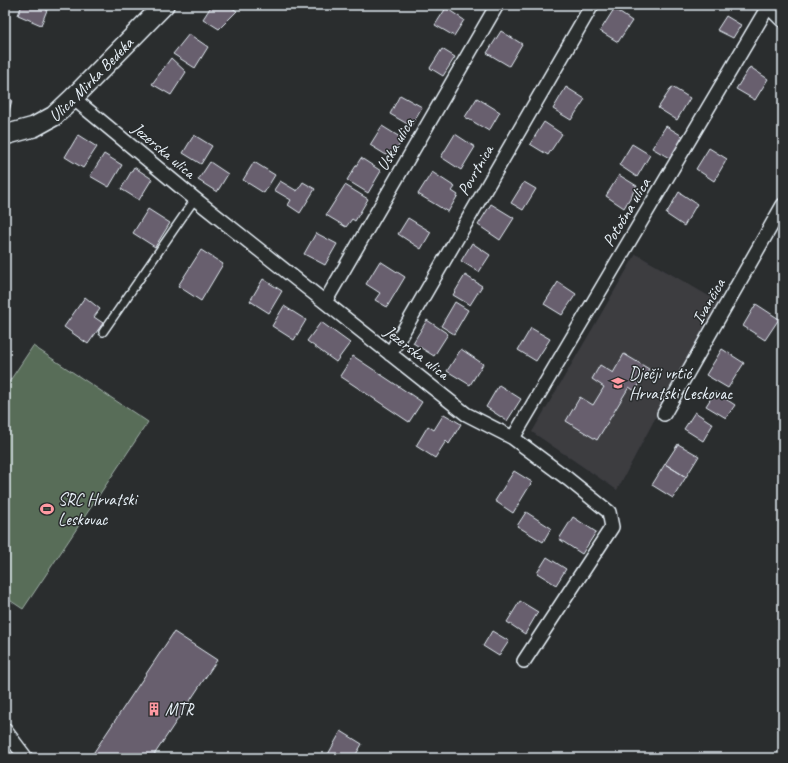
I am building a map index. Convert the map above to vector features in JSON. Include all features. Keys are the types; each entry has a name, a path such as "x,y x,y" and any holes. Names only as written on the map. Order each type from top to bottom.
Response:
{"main road":[{"name":"Ulica Mirka Bedeka","path":"5,135 34,126 54,116 164,5"},
{"path":"770,5 783,16"}],"street":[{"name":"Uska ulica","path":"325,302 497,5"},
{"name":"Povrtnica","path":"390,354 592,5"},
{"name":"Potočna ulica","path":"513,438 770,5"},
{"name":"Jezerska ulica","path":"73,98 195,199 466,414 513,438 609,512 612,527 524,661"},
{"name":"Ivančica","path":"664,414 783,206"},
{"path":"5,730 26,758"}],"lane":[{"path":"103,332 195,199"}],"shaded area":[{"name":"Dječji vrtić Hrvatski Leskovac","path":"636,254 721,303 658,413 617,490 532,432"}],"green space":[{"name":"SRC Hrvatski Leskovac","path":"33,346 148,422 23,609 5,597 5,388"}],"building":[{"path":"22,5 49,5 41,25 18,15"},
{"path":"212,5 227,5 237,11 219,29 203,19"},
{"path":"446,8 464,20 454,36 435,25"},
{"path":"614,9 632,21 618,42 600,31"},
{"path":"726,16 741,25 733,38 717,30"},
{"path":"501,31 522,44 509,66 487,53"},
{"path":"189,34 208,47 195,68 173,54"},
{"path":"442,49 455,57 443,76 430,68"},
{"path":"171,58 186,72 171,95 152,84"},
{"path":"750,67 768,79 755,100 736,89"},
{"path":"566,87 585,99 571,120 553,109"},
{"path":"672,87 690,98 677,120 658,108"},
{"path":"400,95 422,107 411,126 390,114"},
{"path":"5,98 12,100 5,126"},
{"path":"477,98 500,112 489,131 465,117"},
{"path":"544,122 562,134 548,155 530,144"},
{"path":"382,126 403,139 391,158 370,145"},
{"path":"666,126 684,137 671,159 652,148"},
{"path":"455,134 475,147 461,170 441,157"},
{"path":"78,135 97,147 83,168 65,157"},
{"path":"194,135 212,146 201,164 183,153"},
{"path":"632,144 650,155 637,177 619,165"},
{"path":"709,148 727,159 714,181 696,169"},
{"path":"104,154 122,165 109,187 90,176"},
{"path":"361,158 381,171 368,193 347,180"},
{"path":"210,162 228,174 217,192 198,180"},
{"path":"254,162 275,175 264,193 243,180"},
{"path":"134,167 152,179 139,200 121,189"},
{"path":"432,172 455,187 452,191 458,195 448,212 418,194"},
{"path":"619,175 637,186 624,208 606,196"},
{"path":"280,181 297,191 303,182 315,189 300,213 288,205 291,200 274,190"},
{"path":"524,182 536,189 523,210 511,203"},
{"path":"345,185 368,199 355,221 352,219 346,227 326,215"},
{"path":"679,192 697,204 684,226 666,214"},
{"path":"491,204 514,218 500,240 478,225"},
{"path":"148,209 170,223 155,247 133,233"},
{"path":"408,218 431,232 421,249 398,234"},
{"path":"316,233 337,244 325,265 304,254"},
{"path":"472,243 490,255 479,272 461,261"},
{"path":"201,250 223,264 201,301 178,286"},
{"path":"380,261 405,277 387,307 375,300 380,293 366,284"},
{"path":"465,275 482,286 470,305 453,295"},
{"path":"263,279 282,291 269,313 250,301"},
{"path":"558,282 576,294 562,315 544,304"},
{"path":"85,297 100,309 94,317 103,323 88,344 64,327"},
{"path":"455,302 468,310 454,334 441,326"},
{"path":"756,304 779,319 765,340 743,326"},
{"path":"284,306 306,320 294,340 272,326"},
{"path":"427,320 448,334 434,356 413,343"},
{"path":"321,322 350,343 336,362 307,341"},
{"path":"531,328 550,339 536,361 518,350"},
{"path":"461,349 483,364 470,385 447,371"},
{"path":"722,349 744,363 728,388 706,375"},
{"path":"624,354 649,369 635,391 629,387 597,440 566,421 580,397 593,405 604,387 592,379 600,365 613,373"},
{"path":"353,356 422,402 409,422 340,376"},
{"path":"499,385 521,399 507,421 486,407"},
{"path":"715,392 735,405 726,418 706,406"},
{"path":"695,412 713,424 703,441 684,429"},
{"path":"444,414 461,424 449,444 446,441 435,458 416,446 428,426 434,430"},
{"path":"678,444 699,456 686,477 665,464"},
{"path":"665,464 686,477 673,498 652,485"},
{"path":"514,471 532,482 513,513 495,501"},
{"path":"526,512 551,528 543,542 517,526"},
{"path":"573,517 596,532 582,554 559,539"},
{"path":"547,557 566,569 556,585 537,573"},
{"path":"520,601 538,612 525,634 507,622"},
{"path":"492,631 509,641 499,656 483,646"},
{"name":"MTR","path":"174,632 217,660 152,758 90,758"},
{"path":"341,731 362,744 354,758 326,758"}],"place":[{"name":"Dječji vrtić Hrvatski Leskovac","path":"618,383"},
{"name":"SRC Hrvatski Leskovac","path":"47,509"},
{"name":"MTR","path":"154,709"}]}
